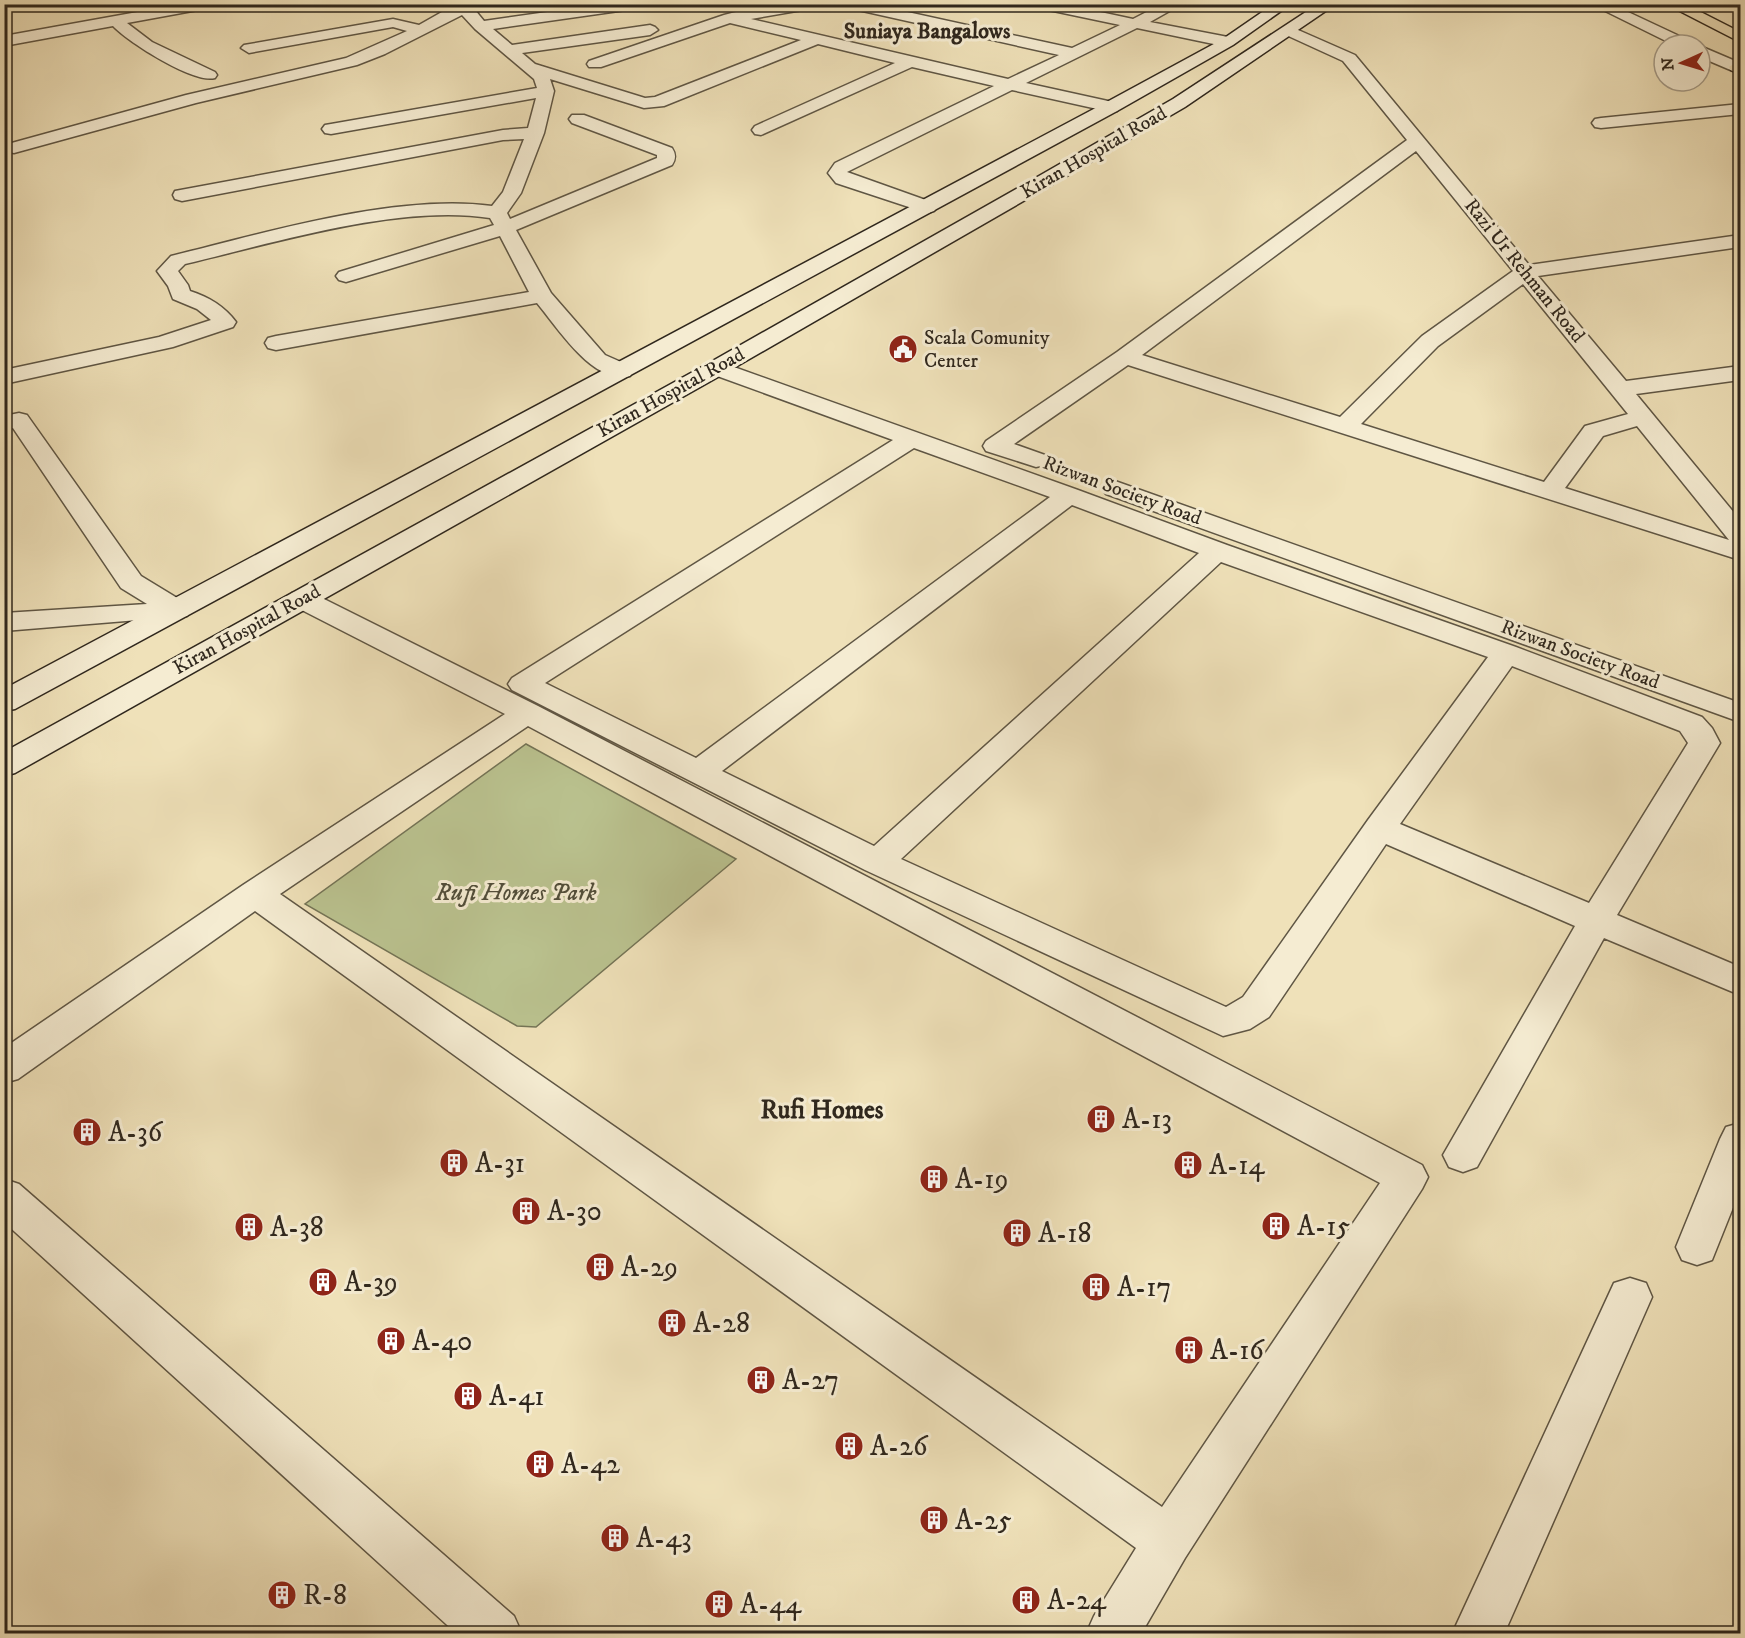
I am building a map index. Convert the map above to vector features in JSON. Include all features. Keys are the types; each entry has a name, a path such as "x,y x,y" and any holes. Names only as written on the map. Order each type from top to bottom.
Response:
{"main road":[{"path":"1673,4 1740,38"}],"street":[{"path":"4,7 20,4"},
{"path":"4,41 210,4"},
{"path":"480,26 640,4"},
{"path":"509,50 814,4"},
{"path":"849,4 1073,53"},
{"path":"1039,4 1228,42"},
{"path":"927,207 843,179 837,173 841,167 1175,4"},
{"name":"Kiran Hospital Road","path":"4,702 1136,94 1228,42 1284,4"},
{"name":"Kiran Hospital Road","path":"4,766 717,368 1179,103 1329,4"},
{"path":"1598,4 1662,33"},
{"path":"14,148 192,99 351,62 379,51 463,6 480,26 541,77 546,91 535,133 501,220"},
{"path":"596,64 729,18 815,40 1112,107"},
{"path":"116,20 123,30 143,45 209,75"},
{"path":"249,48 393,24 421,30"},
{"name":"Razi Ur Rehman Road","path":"1289,31 1349,58 1740,536"},
{"path":"529,67 645,103 658,102 815,40"},
{"path":"1712,56 1739,68"},
{"path":"761,130 910,62"},
{"path":"331,129 546,91"},
{"path":"1136,94 1179,103"},
{"path":"1601,123 1740,109"},
{"path":"346,276 666,161 666,152 578,119"},
{"path":"182,195 503,135 535,133"},
{"name":"Rizwan Society Road","path":"1418,141 1125,357 995,446 1740,712"},
{"path":"4,377 165,342 225,322 216,311 201,300 180,295 178,285 167,271 178,260 303,230 379,217 453,208 501,220 542,296 597,360 622,370"},
{"path":"1344,427 1430,340 1525,272 1740,241"},
{"path":"276,343 542,296"},
{"path":"1125,357 1740,552"},
{"path":"717,368 1217,551 1506,653 1691,724 1701,735 1704,743 1596,920 1463,1155"},
{"path":"1621,389 1740,373"},
{"path":"1550,492 1594,431 1643,417"},
{"path":"4,423 19,420 131,582 177,610"},
{"path":"911,439 523,684 877,862 1223,1022 1235,1020 1256,1007 1380,828 1506,653"},
{"path":"699,772 1069,495"},
{"path":"877,862 1217,551"},
{"path":"302,599 527,713 1407,1178 1168,1541 1112,1634"},
{"path":"4,622 177,610"},
{"path":"4,1068 255,894 527,713"},
{"path":"1380,828 1740,982"},
{"path":"255,894 1168,1541"},
{"path":"1697,1247 1740,1139"},
{"path":"4,1196 495,1634"},
{"path":"1478,1634 1630,1298"}],"green space":[{"name":"Rufi Homes Park","path":"526,744 736,859 536,1027 517,1026 305,904"}],"place":[{"name":"Scala Comunity Center","path":"903,349"},
{"name":"A-13","path":"1101,1119"},
{"name":"A-36","path":"87,1132"},
{"name":"A-31","path":"454,1163"},
{"name":"A-14","path":"1188,1165"},
{"name":"A-19","path":"934,1179"},
{"name":"A-30","path":"526,1211"},
{"name":"A-15","path":"1276,1226"},
{"name":"A-38","path":"249,1227"},
{"name":"A-18","path":"1017,1233"},
{"name":"A-29","path":"600,1267"},
{"name":"A-39","path":"323,1282"},
{"name":"A-17","path":"1096,1287"},
{"name":"A-28","path":"672,1323"},
{"name":"A-40","path":"391,1341"},
{"name":"A-16","path":"1189,1350"},
{"name":"A-27","path":"761,1380"},
{"name":"A-41","path":"468,1396"},
{"name":"A-26","path":"849,1446"},
{"name":"A-42","path":"540,1464"},
{"name":"A-25","path":"934,1520"},
{"name":"A-43","path":"615,1538"},
{"name":"R-8","path":"282,1595"},
{"name":"A-24","path":"1026,1600"},
{"name":"A-44","path":"719,1604"}],"district":[{"name":"Suniaya Bangalows","path":"927,31"},
{"name":"Rufi Homes","path":"822,1110"}]}
